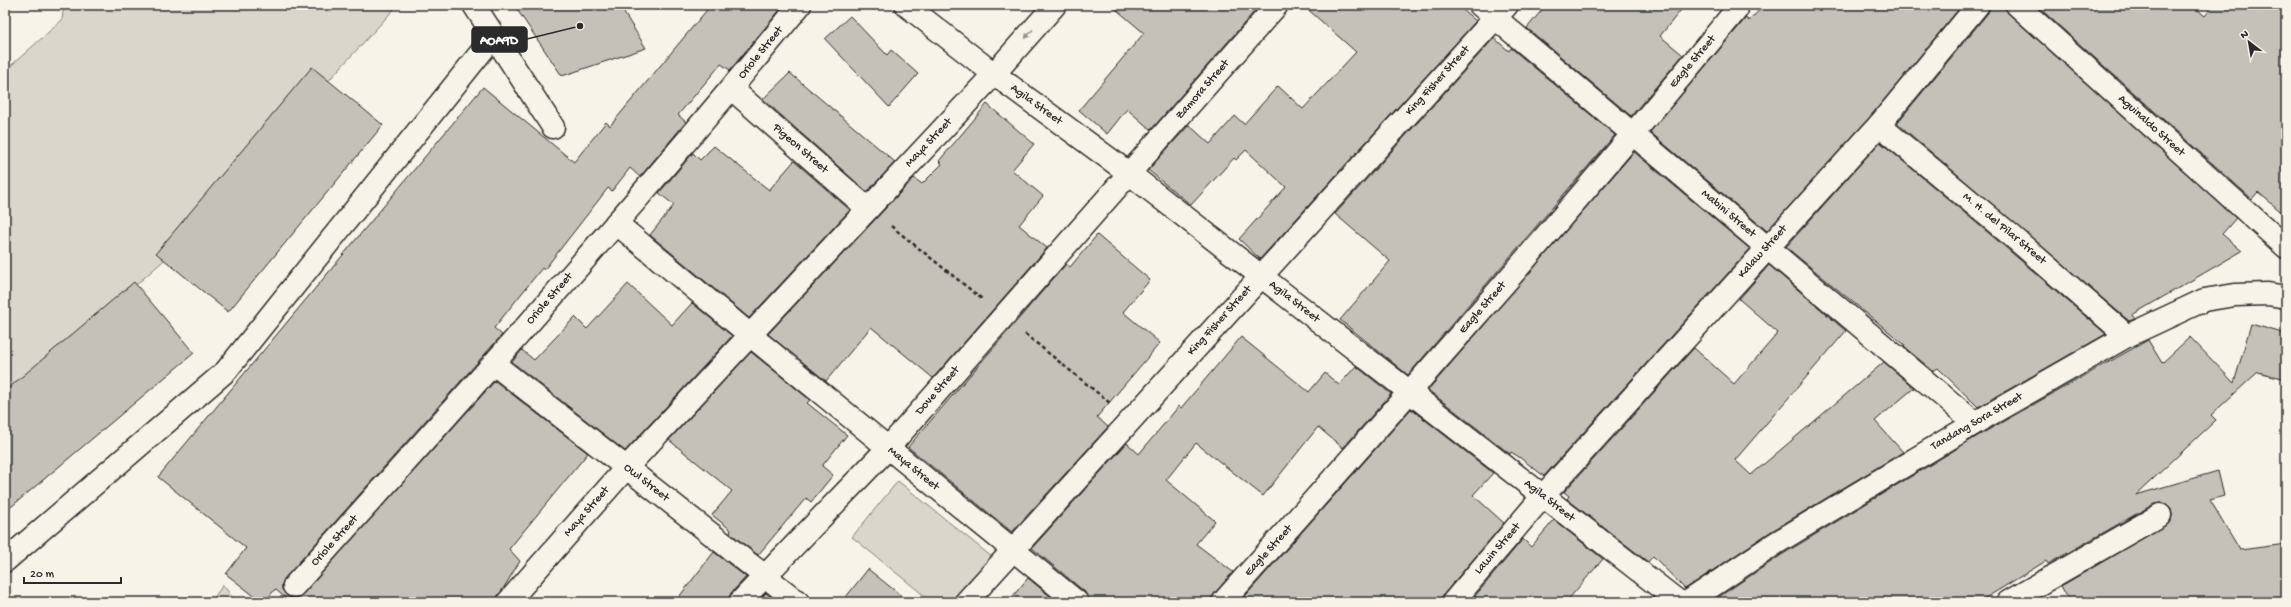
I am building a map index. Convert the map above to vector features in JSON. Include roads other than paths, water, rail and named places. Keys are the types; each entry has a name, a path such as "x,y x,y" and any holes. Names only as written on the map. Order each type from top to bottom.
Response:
{"street":[{"path":"474,5 553,127"},
{"name":"Oriole Street","path":"294,586 494,364 732,89 800,5"},
{"name":"Agila Street","path":"906,5 994,74 1130,174 1679,602"},
{"name":"Maya Street","path":"508,602 626,468 994,74 1055,5"},
{"name":"Zamora Street","path":"1130,174 1277,5"},
{"name":"Kalaw Street","path":"1543,496 1879,125 1978,5"},
{"name":"Aguinaldo Street","path":"2017,5 2286,247"},
{"name":"Mabini Street","path":"1494,9 1633,134 1975,423"},
{"name":"King Fisher Street","path":"966,602 1261,276 1494,9"},
{"name":"Eagle Street","path":"1224,602 1410,392 1633,134 1737,9"},
{"path":"5,561 226,371 494,36"},
{"name":"Pigeon Street","path":"732,89 868,209"},
{"name":"M. H. del Pilar Street","path":"1879,125 2012,236 2127,336"},
{"name":"Dove Street","path":"740,602 888,448 1130,174"},
{"name":"Maya Street","path":"616,223 750,335 1077,602"},
{"name":"Tandang Sora Street","path":"1688,602 1776,543 1975,423 2127,336 2204,300 2235,295 2286,297"},
{"name":"Owl Street","path":"494,364 798,602"},
{"name":"Lawin Street","path":"1452,602 1543,496"},
{"path":"2008,602 2160,515"}],"place":[{"name":"AOA9D","path":"580,26"}]}
